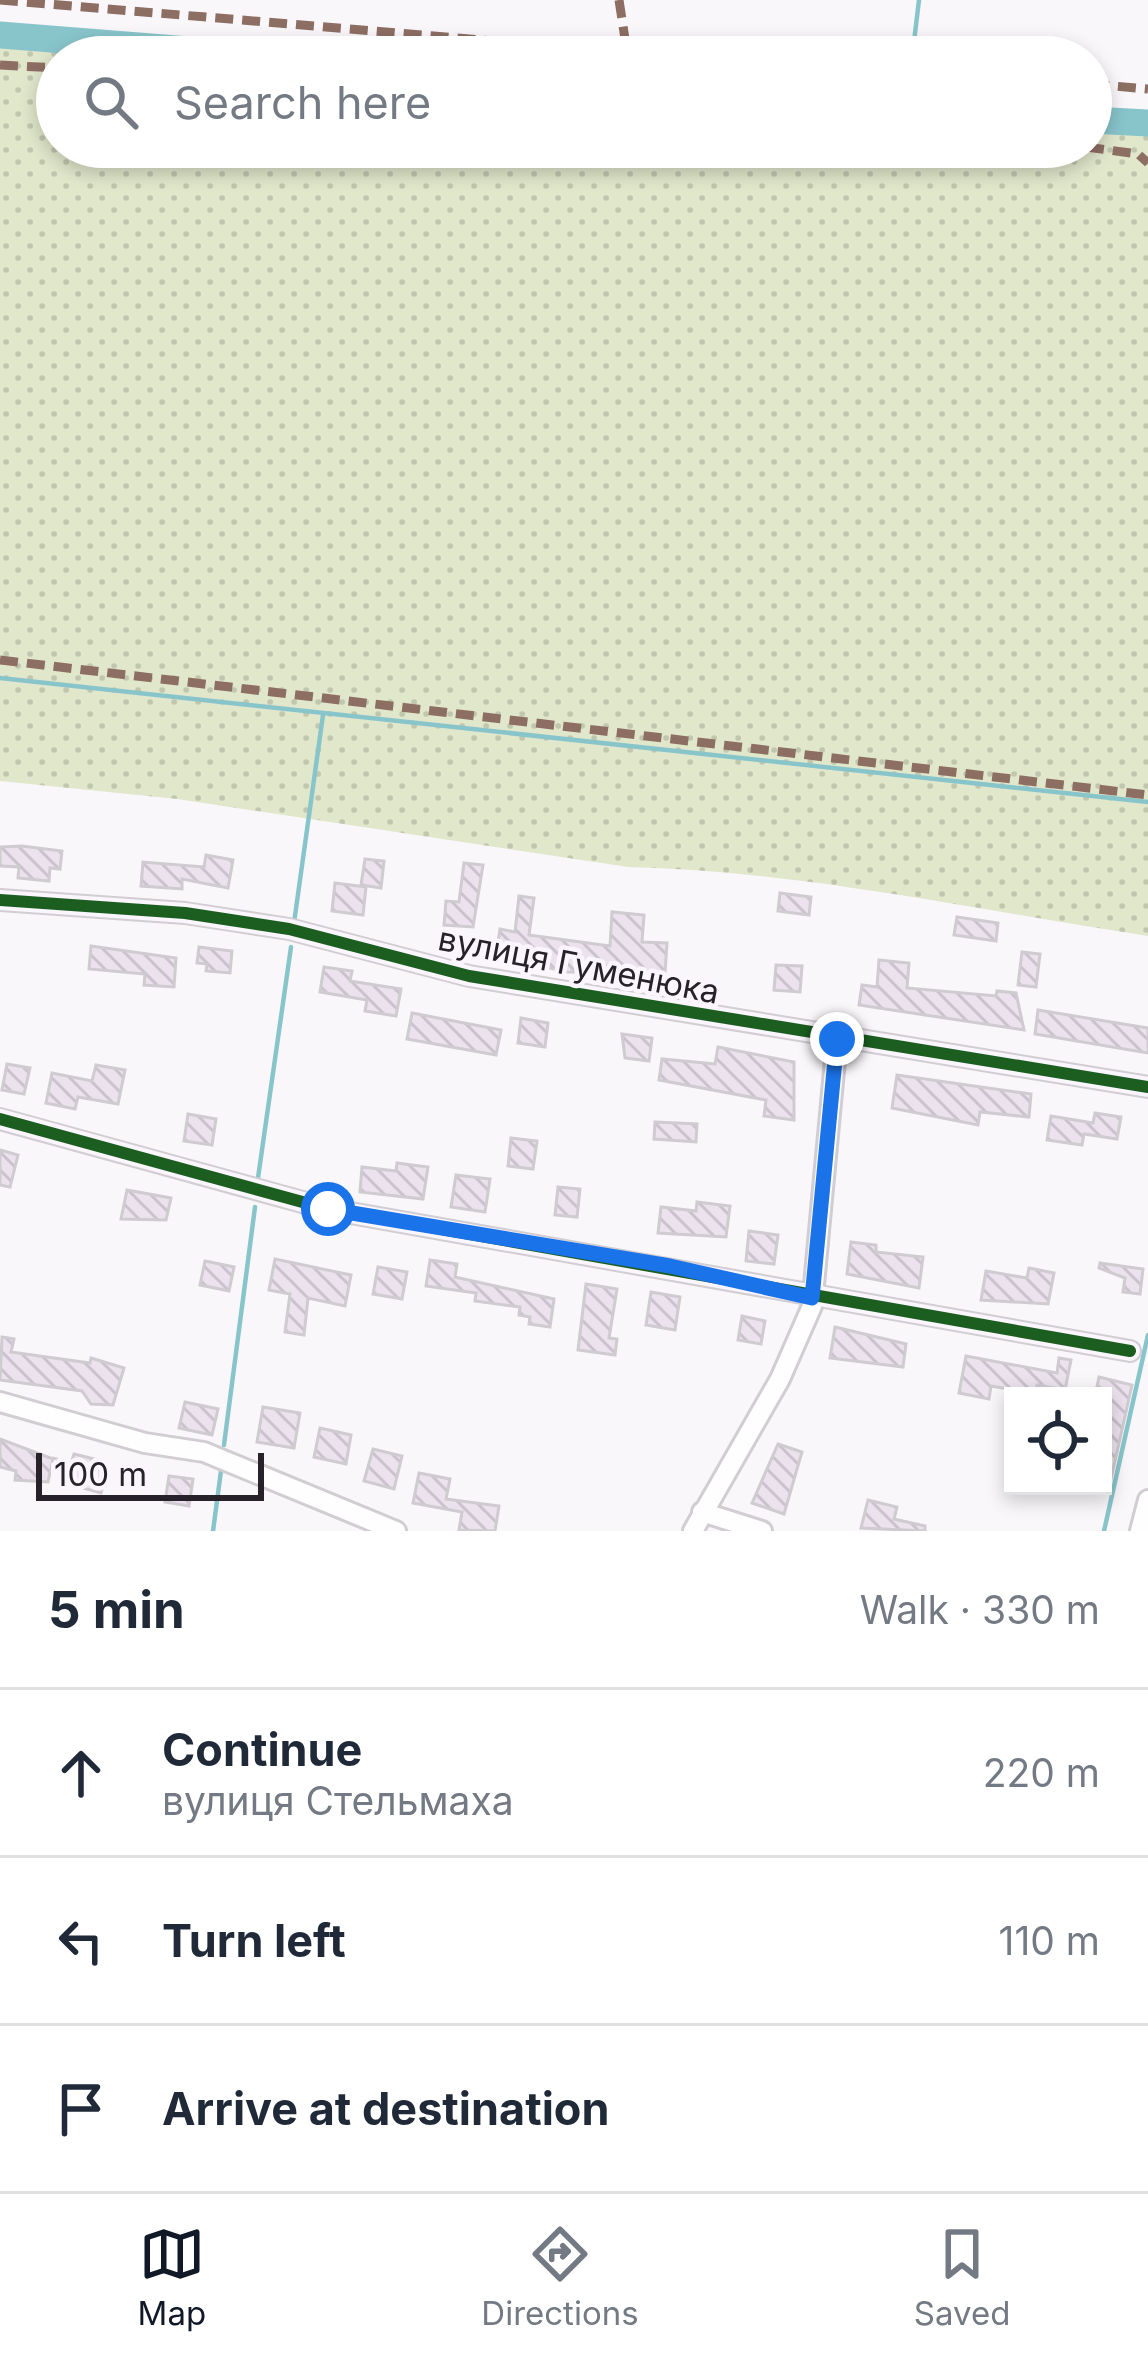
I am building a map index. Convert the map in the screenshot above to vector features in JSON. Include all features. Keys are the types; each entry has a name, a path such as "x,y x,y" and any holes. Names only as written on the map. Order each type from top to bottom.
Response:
{"street":[{"name":"вулиця Гуменюка","path":"0,900 185,913 289,928 470,976 1148,1087"},
{"path":"762,1531 697,1522 780,1379 812,1298 837,1039"},
{"path":"0,1119 278,1198 670,1266 812,1298 1130,1351"},
{"path":"0,1402 145,1442 204,1452 397,1531"},
{"path":"1140,1531 1148,1500"}],"green space":[{"path":"0,35 36,38 36,168 1112,168 1112,121 1148,123 1148,936 824,884 628,867 177,799 0,781"}],"building":[{"path":"0,847 62,851 60,869 50,868 49,881 18,878 19,867 0,866"},
{"path":"206,855 233,860 228,888 182,879 182,889 141,886 143,862 204,867"},
{"path":"365,859 384,861 381,888 361,885"},
{"path":"464,863 483,865 473,927 444,925 446,901 459,902"},
{"path":"335,883 366,887 363,915 332,911"},
{"path":"780,893 811,897 809,915 778,911"},
{"path":"519,896 534,898 529,935 610,946 612,912 644,915 642,942 667,943 665,973 566,972 496,955 500,929 515,932"},
{"path":"957,917 998,923 996,941 954,935"},
{"path":"91,946 176,958 174,987 144,985 145,974 89,969"},
{"path":"199,947 232,951 230,973 206,971 207,964 197,963"},
{"path":"1022,952 1040,954 1036,987 1018,985"},
{"path":"879,960 909,963 907,988 996,996 997,991 1016,993 1024,1030 859,1005 862,985 877,987"},
{"path":"776,965 802,966 800,992 774,990"},
{"path":"324,967 352,971 350,981 401,989 396,1016 365,1011 367,1000 320,992"},
{"path":"1038,1010 1148,1028 1148,1053 1035,1034"},
{"path":"412,1013 501,1030 496,1055 407,1039"},
{"path":"521,1018 548,1023 545,1047 518,1043"},
{"path":"622,1034 652,1038 649,1061 625,1058"},
{"path":"718,1047 794,1062 794,1120 764,1116 766,1100 659,1080 662,1059 715,1064"},
{"path":"7,1064 30,1068 24,1094 2,1090"},
{"path":"96,1065 125,1070 118,1104 78,1097 75,1109 46,1103 52,1073 92,1081"},
{"path":"897,1075 1031,1094 1029,1117 980,1112 978,1125 892,1108"},
{"path":"1095,1113 1121,1117 1117,1139 1084,1134 1082,1145 1047,1140 1051,1116 1093,1123"},
{"path":"188,1114 216,1119 212,1145 184,1141"},
{"path":"655,1122 697,1124 696,1142 654,1139"},
{"path":"511,1138 537,1141 533,1169 508,1166"},
{"path":"0,1150 18,1155 10,1187 0,1185"},
{"path":"397,1163 428,1167 423,1199 360,1192 362,1167 396,1171"},
{"path":"456,1175 490,1179 485,1212 451,1207"},
{"path":"558,1187 580,1189 577,1217 555,1215"},
{"path":"127,1190 171,1198 166,1220 121,1219"},
{"path":"697,1202 730,1206 726,1237 658,1233 661,1207 696,1211"},
{"path":"749,1231 778,1235 774,1264 746,1261"},
{"path":"851,1242 876,1245 876,1252 923,1257 919,1288 847,1274"},
{"path":"275,1259 351,1275 345,1306 308,1298 304,1335 285,1332 290,1294 269,1290"},
{"path":"430,1260 457,1264 455,1277 554,1299 550,1327 529,1324 530,1317 519,1315 520,1307 475,1301 476,1293 426,1286"},
{"path":"205,1261 234,1267 229,1291 200,1285"},
{"path":"1100,1263 1143,1269 1140,1294 1123,1292 1125,1278 1099,1268"},
{"path":"378,1267 407,1272 402,1299 373,1294"},
{"path":"1029,1268 1054,1273 1048,1304 981,1300 986,1271 1027,1278"},
{"path":"586,1284 617,1289 609,1338 617,1339 615,1355 578,1350"},
{"path":"651,1292 680,1297 675,1330 646,1325"},
{"path":"742,1316 765,1321 761,1344 738,1340"},
{"path":"835,1327 906,1344 903,1367 830,1358"},
{"path":"2,1337 14,1339 11,1352 90,1363 91,1358 124,1368 113,1405 91,1404 82,1391 0,1380"},
{"path":"966,1356 1057,1373 1059,1358 1071,1360 1066,1387 991,1386 989,1399 959,1393"},
{"path":"1099,1377 1132,1385 1112,1474 1112,1387 1097,1387"},
{"path":"185,1402 218,1409 212,1435 179,1428"},
{"path":"263,1407 300,1413 294,1448 257,1442"},
{"path":"320,1428 351,1435 346,1464 314,1457"},
{"path":"0,1439 53,1459 48,1482 15,1480 16,1471 0,1467"},
{"path":"778,1444 802,1452 784,1514 752,1503"},
{"path":"373,1449 402,1456 394,1489 364,1481"},
{"path":"74,1454 95,1459 93,1468 107,1472 101,1493 79,1487 56,1459 71,1463"},
{"path":"419,1473 450,1479 446,1499 499,1506 495,1531 459,1530 462,1512 413,1503"},
{"path":"169,1476 193,1479 189,1506 165,1502"},
{"path":"868,1500 897,1507 894,1519 925,1526 925,1531 861,1528"}],"waterway":[{"path":"915,36 919,0"},
{"path":"0,35 36,38"},
{"path":"1112,121 1148,123"},
{"path":"1146,123 1148,132"},
{"path":"0,678 1148,802"},
{"path":"294,923 323,715"},
{"path":"258,1178 291,947"},
{"path":"224,1445 255,1207"},
{"path":"1104,1531 1148,1335"},
{"path":"213,1531 221,1471"}],"marked path":[{"path":"0,0 434,36"},
{"path":"619,0 625,36"},
{"path":"0,65 36,67"},
{"path":"1112,86 1148,89"},
{"path":"1112,150 1138,154 1148,163"},
{"path":"0,660 1148,795"}],"cycle path":[{"path":"0,900 185,913 289,929 469,976 1148,1087"},
{"path":"0,1119 328,1209 1130,1351"}],"route":[{"path":"328,1209 670,1266 812,1298 837,1039"}]}
